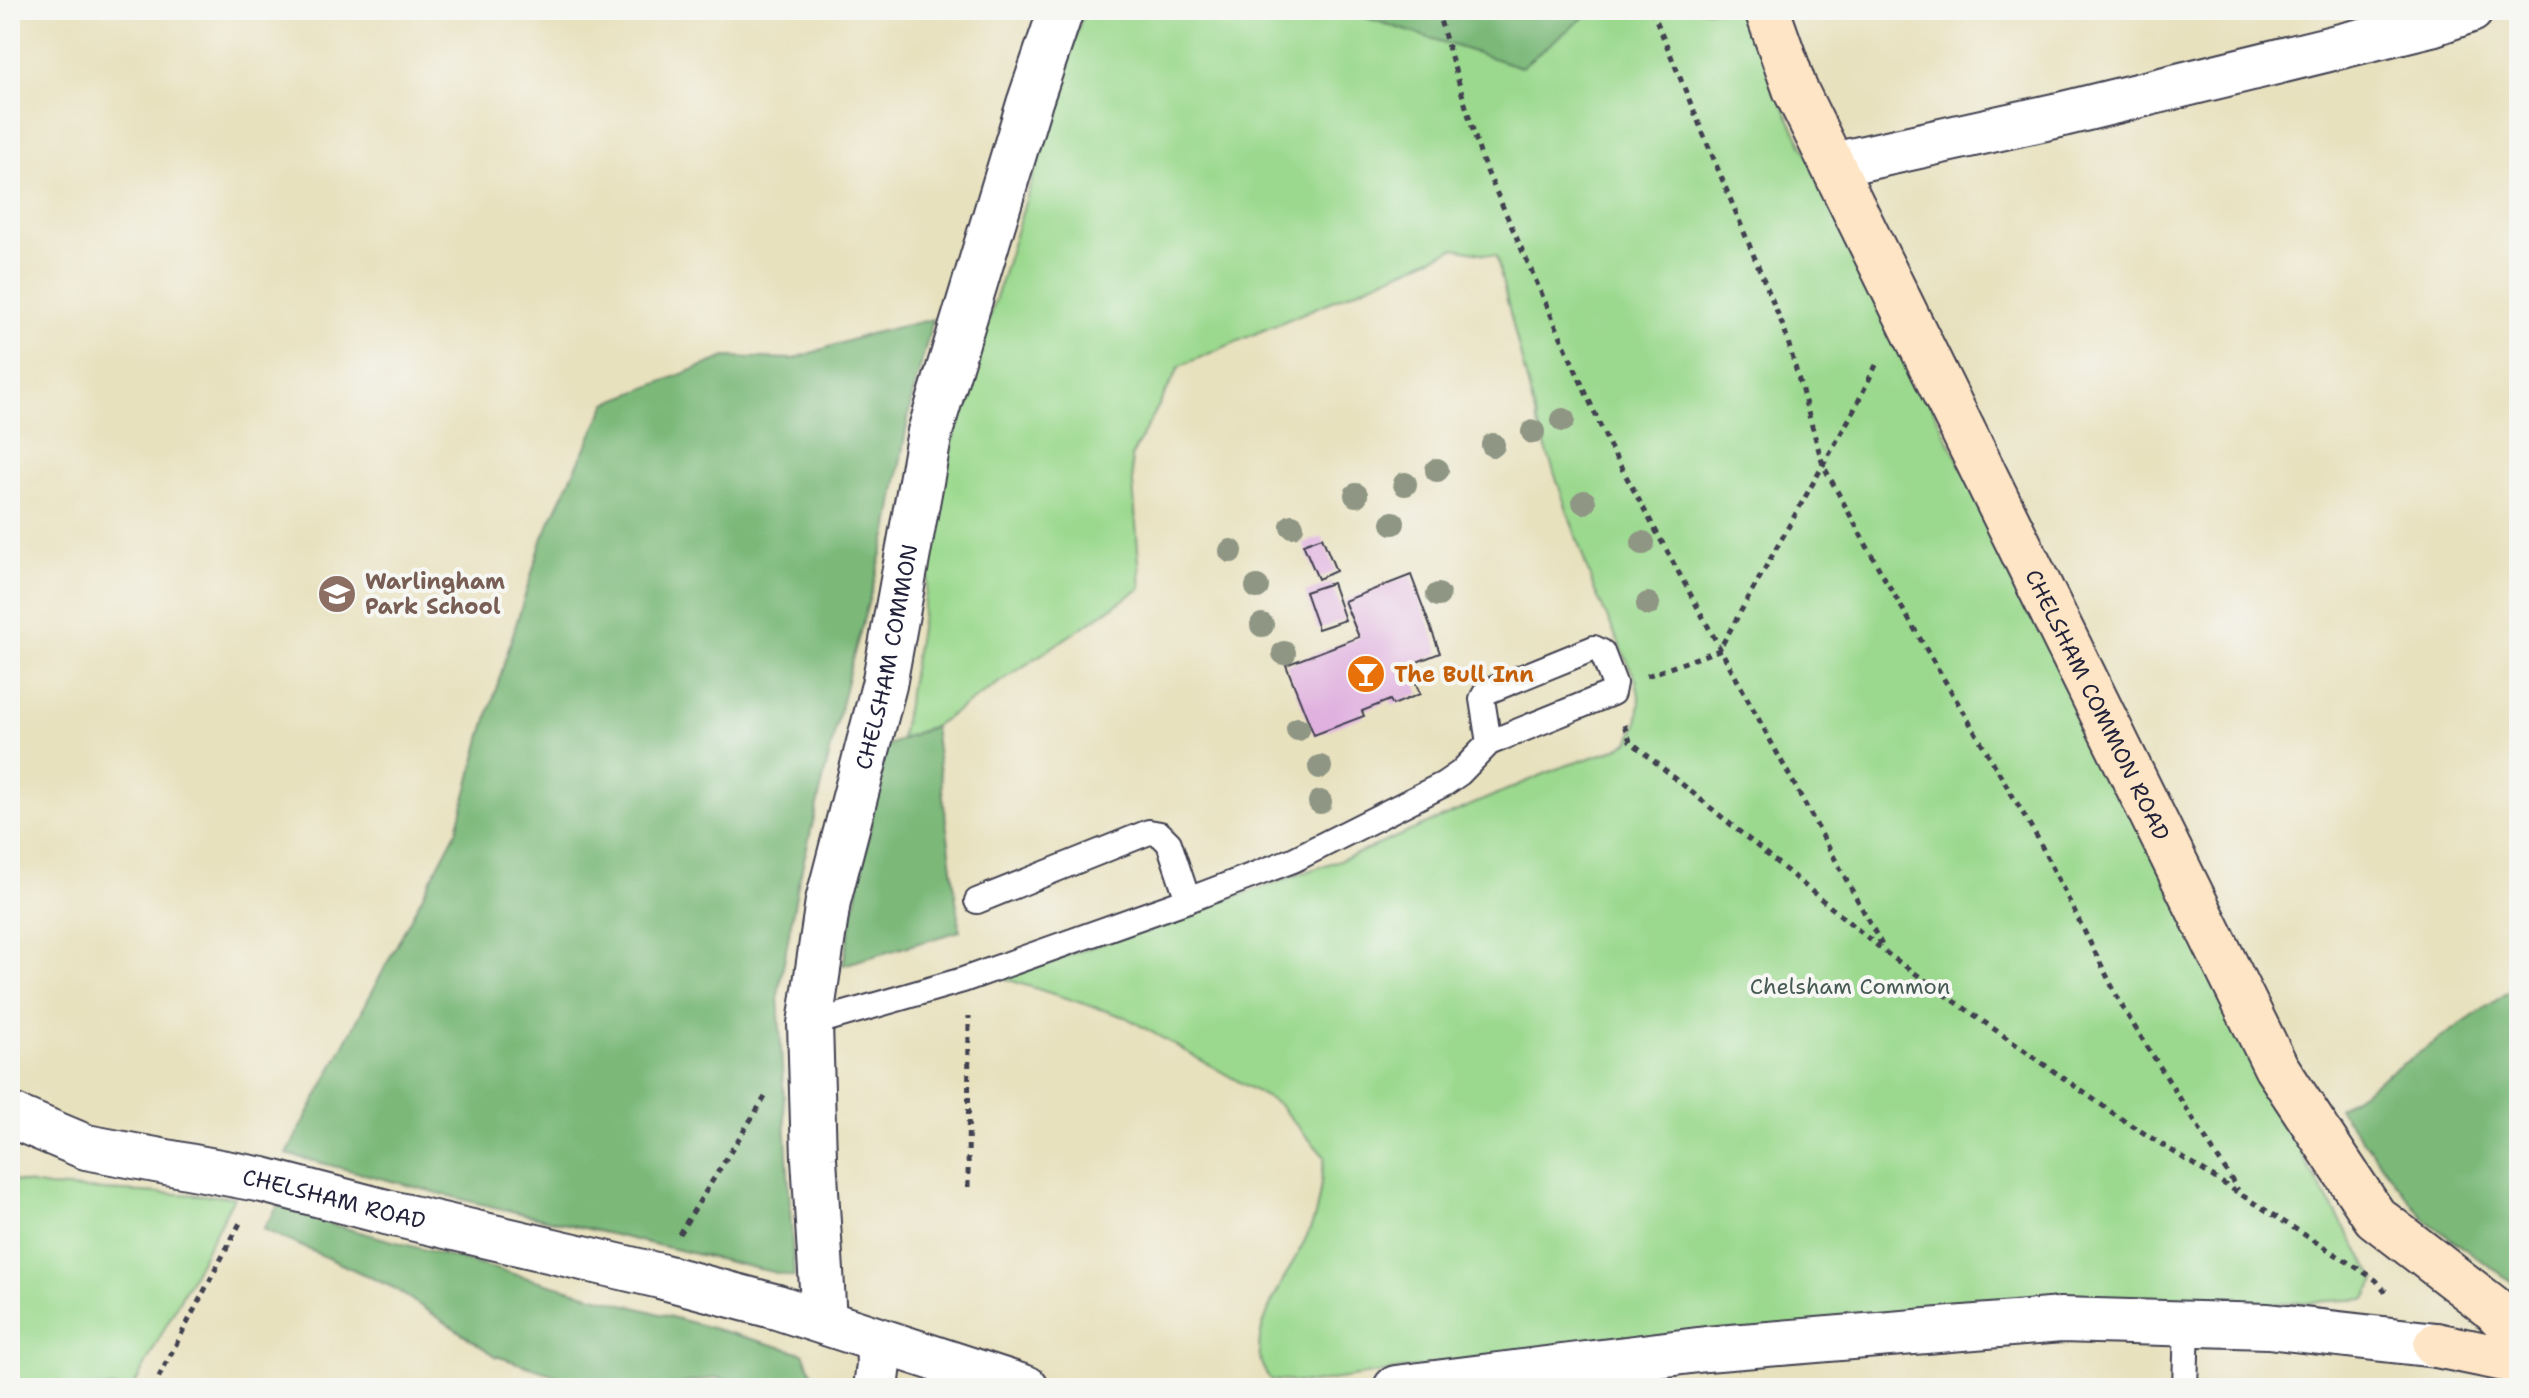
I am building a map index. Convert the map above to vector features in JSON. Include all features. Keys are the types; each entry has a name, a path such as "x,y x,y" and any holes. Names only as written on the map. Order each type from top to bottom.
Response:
{"street":[{"name":"CHELSHAM COMMON","path":"824,1320 810,1024 828,901 884,685 930,432 1029,104 1061,10"},
{"name":"CHELSHAM COMMON ROAD","path":"1767,10 1795,89 2276,1067 2375,1217 2492,1307 2519,1335"},
{"path":"1833,165 2059,115 2416,28 2471,10"},
{"name":"CHELSHAM ROAD","path":"10,1115 86,1147 263,1180 386,1212 667,1260"},
{"path":"667,1260 878,1341 1026,1388"},
{"path":"1396,1388 1706,1349 2045,1321 2268,1326 2436,1345 2519,1362"},
{"path":"876,1388 878,1341"}],"lane":[{"path":"810,1024 963,980 1293,860 1444,784 1460,773 1489,743 1612,693 1614,683 1602,652 1594,648 1486,692 1482,699 1489,743"},
{"path":"977,901 1149,832 1160,834 1169,843 1188,900"},
{"path":"2185,1388 2187,1324"}],"path":[{"path":"1437,10 1482,160 1609,445 1885,952"},
{"path":"1652,10 1785,331 1823,465 1882,574 2037,837 2124,1010 2240,1194"},
{"path":"1636,680 1719,650 1853,412 1903,309"},
{"path":"1612,693 1630,741 1885,952 2120,1118 2376,1280 2436,1345"},
{"path":"963,980 969,1011 968,1187"},
{"path":"667,1260 770,1089"},
{"path":"153,1388 244,1215"}],"green space":[{"name":"Chelsham Common","path":"1084,10 1342,10 1521,67 1593,10 1743,10 1787,114 2305,1161 2376,1280 2366,1299 1969,1310 1476,1358 1312,1383 1271,1380 1261,1363 1259,1343 1264,1322 1314,1219 1325,1157 1278,1104 1125,1017 1003,978 1354,855 1556,769 1611,751 1630,741 1637,724 1640,701 1636,680 1594,589 1537,422 1496,256 1455,248 1180,366 1131,457 1141,588 934,726 901,739 952,441"},
{"path":"1342,10 1593,10 1521,67"},
{"path":"933,319 911,402 888,532 850,668 797,889 778,995 794,1277 477,1203 287,1154 457,830 482,735 543,537 607,403 726,357 793,359 869,334"},
{"path":"934,726 960,931 843,965 886,746"},
{"path":"2519,985 2519,1287 2424,1219 2338,1108"},
{"path":"10,1180 48,1187 234,1197 133,1388 10,1388"},
{"path":"279,1205 334,1225 803,1353 819,1388 768,1388 717,1378 652,1388 595,1388 496,1356 392,1287 263,1229"}],"building":[{"path":"1322,537 1336,571 1318,579 1303,544"},
{"path":"1411,575 1440,653 1409,665 1420,694 1393,705 1390,700 1362,711 1364,716 1314,735 1286,665 1359,637 1344,601"},
{"path":"1332,583 1345,620 1318,629 1305,592"}],"place":[{"name":"Warlingham Park School","path":"337,594"},
{"name":"The Bull Inn","path":"1366,674"}]}
